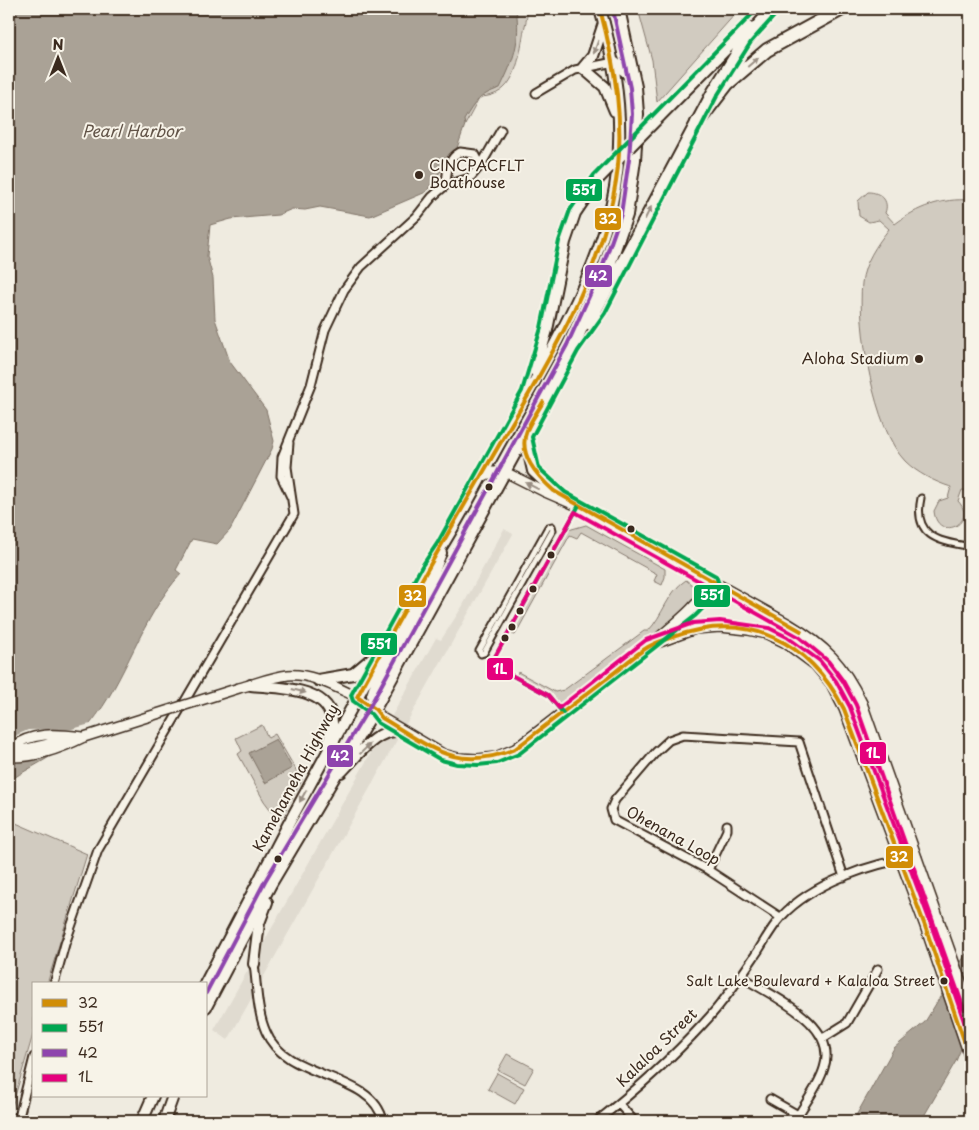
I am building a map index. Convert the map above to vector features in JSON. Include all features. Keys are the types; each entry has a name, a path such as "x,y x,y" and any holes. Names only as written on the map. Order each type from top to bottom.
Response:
{"highway":[{"path":"697,123 728,84 767,50 842,9"}],"main road":[{"name":"Kamehameha Highway","path":"206,982 388,640 528,393 597,253 605,230 617,173 619,118 614,62 600,9"},
{"name":"Kamehameha Highway","path":"208,1003 271,884 374,709 525,436 573,348 608,270 627,215 635,160 638,114 636,87 619,9"},
{"path":"528,393 547,330 565,242 574,212 598,179 766,9"},
{"path":"573,348 599,310 726,69 746,38 772,9"},
{"path":"604,23 593,56 583,68 605,87 619,118"},
{"path":"614,62 629,75 636,87"},
{"path":"525,436 533,471 561,497"},
{"path":"480,478 492,472 505,472 543,492 561,497 806,634 820,644 838,662 850,678 862,703 970,1007"},
{"path":"374,709 372,695 376,683 430,582 443,545"},
{"path":"9,755 20,757 55,750 84,737 239,688 286,675 297,675 318,680 357,697 374,709 382,718 443,754 478,759 495,757 515,749 649,646 691,611 713,581"},
{"path":"649,646 695,629 720,627 768,634 784,642 815,664 831,684 844,709 900,859 969,1056"},
{"path":"318,680 353,674 373,659 388,640"},
{"path":"251,685 289,688 318,698 324,705 332,723 327,753"},
{"path":"333,780 378,737 393,731 404,732"},
{"path":"9,749 28,736 42,734 84,737"},
{"path":"254,964 259,923 271,884"},
{"path":"142,1121 152,1098"},
{"path":"164,1121 172,1098"}],"street":[{"path":"536,93 575,70 614,62"},
{"path":"55,982 65,944 98,850 290,524 294,514 287,466 289,443 311,384 321,342 344,290 361,267 417,216 432,197 446,186 470,178 501,130"},
{"path":"446,186 448,169 453,156 460,152 474,154 480,165"},
{"path":"921,498 920,518 924,529 934,539 968,546"},
{"path":"552,526 553,530 484,653 480,654 479,651 548,527 552,526"},
{"path":"970,529 968,546 970,556"},
{"name":"Ohenana Loop","path":"780,917 708,870 614,820 611,809 615,800 656,752 669,740 683,735 798,742 844,877"},
{"path":"708,870 727,830 727,825"},
{"name":"Kalaloa Street","path":"598,1121 619,1104 704,1024 741,976 780,917 808,893 844,877 900,859 917,857"},
{"path":"254,964 266,1033 278,1049 306,1068 350,1086 368,1096 383,1121"},
{"path":"823,1038 847,1024 878,969"},
{"path":"741,976 809,1019 823,1038 827,1054 824,1068 796,1118 770,1098"},
{"path":"18,1121 32,1065"},
{"path":"619,1104 634,1121"}],"shaded area":[{"path":"505,9 527,9 516,67 507,85 500,91 480,97 465,125 459,128"},
{"path":"638,9 727,9 736,13 657,102 652,60"},
{"name":"Aloha Stadium","path":"868,192 876,193 883,198 886,204 885,213 895,224 921,208 930,205 940,202 970,200 970,491 962,490 958,501 963,509 964,516 955,526 948,528 942,526 937,521 934,511 939,501 948,498 951,487 926,477 905,461 894,446 884,426 876,402 865,350 862,325 862,283 868,261 889,229 879,220 869,222 859,216 858,201"},
{"path":"586,525 665,569 662,585 654,581 657,574 581,532 577,538 570,535 515,635 509,633 565,531"},
{"path":"504,529 513,534 228,1040 214,1030 436,638 441,640 462,607"},
{"path":"686,580 698,590 699,597 693,605 581,688 564,703 557,702 548,692 517,675 518,672 555,692 564,690 644,631 648,631 675,590"},
{"path":"262,725 268,738 275,734 302,780 279,821 264,801 238,754 242,751 236,738"},
{"path":"9,820 87,854 48,982 32,982 32,1038 9,1117"},
{"path":"507,1054 534,1068 525,1084 498,1070"},
{"path":"497,1073 524,1088 515,1104 488,1089"}],"water":[{"name":"Pearl Harbor","path":"9,9 516,9 518,30 513,59 500,88 482,96 471,108 464,120 465,125 457,148 426,192 370,216 320,207 305,210 292,209 278,215 231,219 210,225 207,256 213,278 215,319 230,362 266,410 274,441 272,449 230,530 217,544 192,539 176,570 181,574 155,609 114,688 90,724 62,749 9,781"},
{"path":"276,739 292,768 265,783 249,753"},
{"path":"970,947 970,1026 956,1061 921,1121 853,1121 894,1048 925,1022"}],"pier":[{"path":"94,723 76,742 36,759 9,764 9,739 19,734 28,730 72,729"}],"transit line":[{"name":"32","path":"600,9 610,51 617,95 619,160 608,218 597,255 583,291 548,360 357,697 375,709 382,718 430,747 460,757 494,756 515,749 637,654 660,641 700,630 726,627 751,630 774,637 794,649 813,665 830,685 844,709 925,926 970,1058"},
{"name":"551","path":"757,9 594,175 570,210 559,241 541,328 522,391 351,695 353,701 371,714 378,723 441,760 457,764 478,765 497,763 519,754 695,616 706,605 719,584 716,576 565,492 539,468 532,437 578,351 605,313 717,96 751,42 777,13"},
{"name":"42","path":"208,989 265,881 370,706 567,345 602,268 621,214 629,159 632,114 630,88 613,10"},
{"name":"32","path":"543,402 527,430 525,448 530,464 541,479 554,491 801,631"},
{"name":"551","path":"563,713 548,695 491,664 578,507"},
{"name":"1L","path":"964,1009 856,705 843,681 828,661 799,637 575,512 491,664 548,695 559,708 646,640 693,623 720,621 769,628 787,637 820,661 836,681 850,707 931,924 970,1039"}],"place":[{"name":"CINCPACFLT Boathouse","path":"419,175"},
{"name":"Aloha Stadium","path":"919,359"},
{"name":"Salt Lake Boulevard + Kalaloa Street","path":"944,981"}]}
